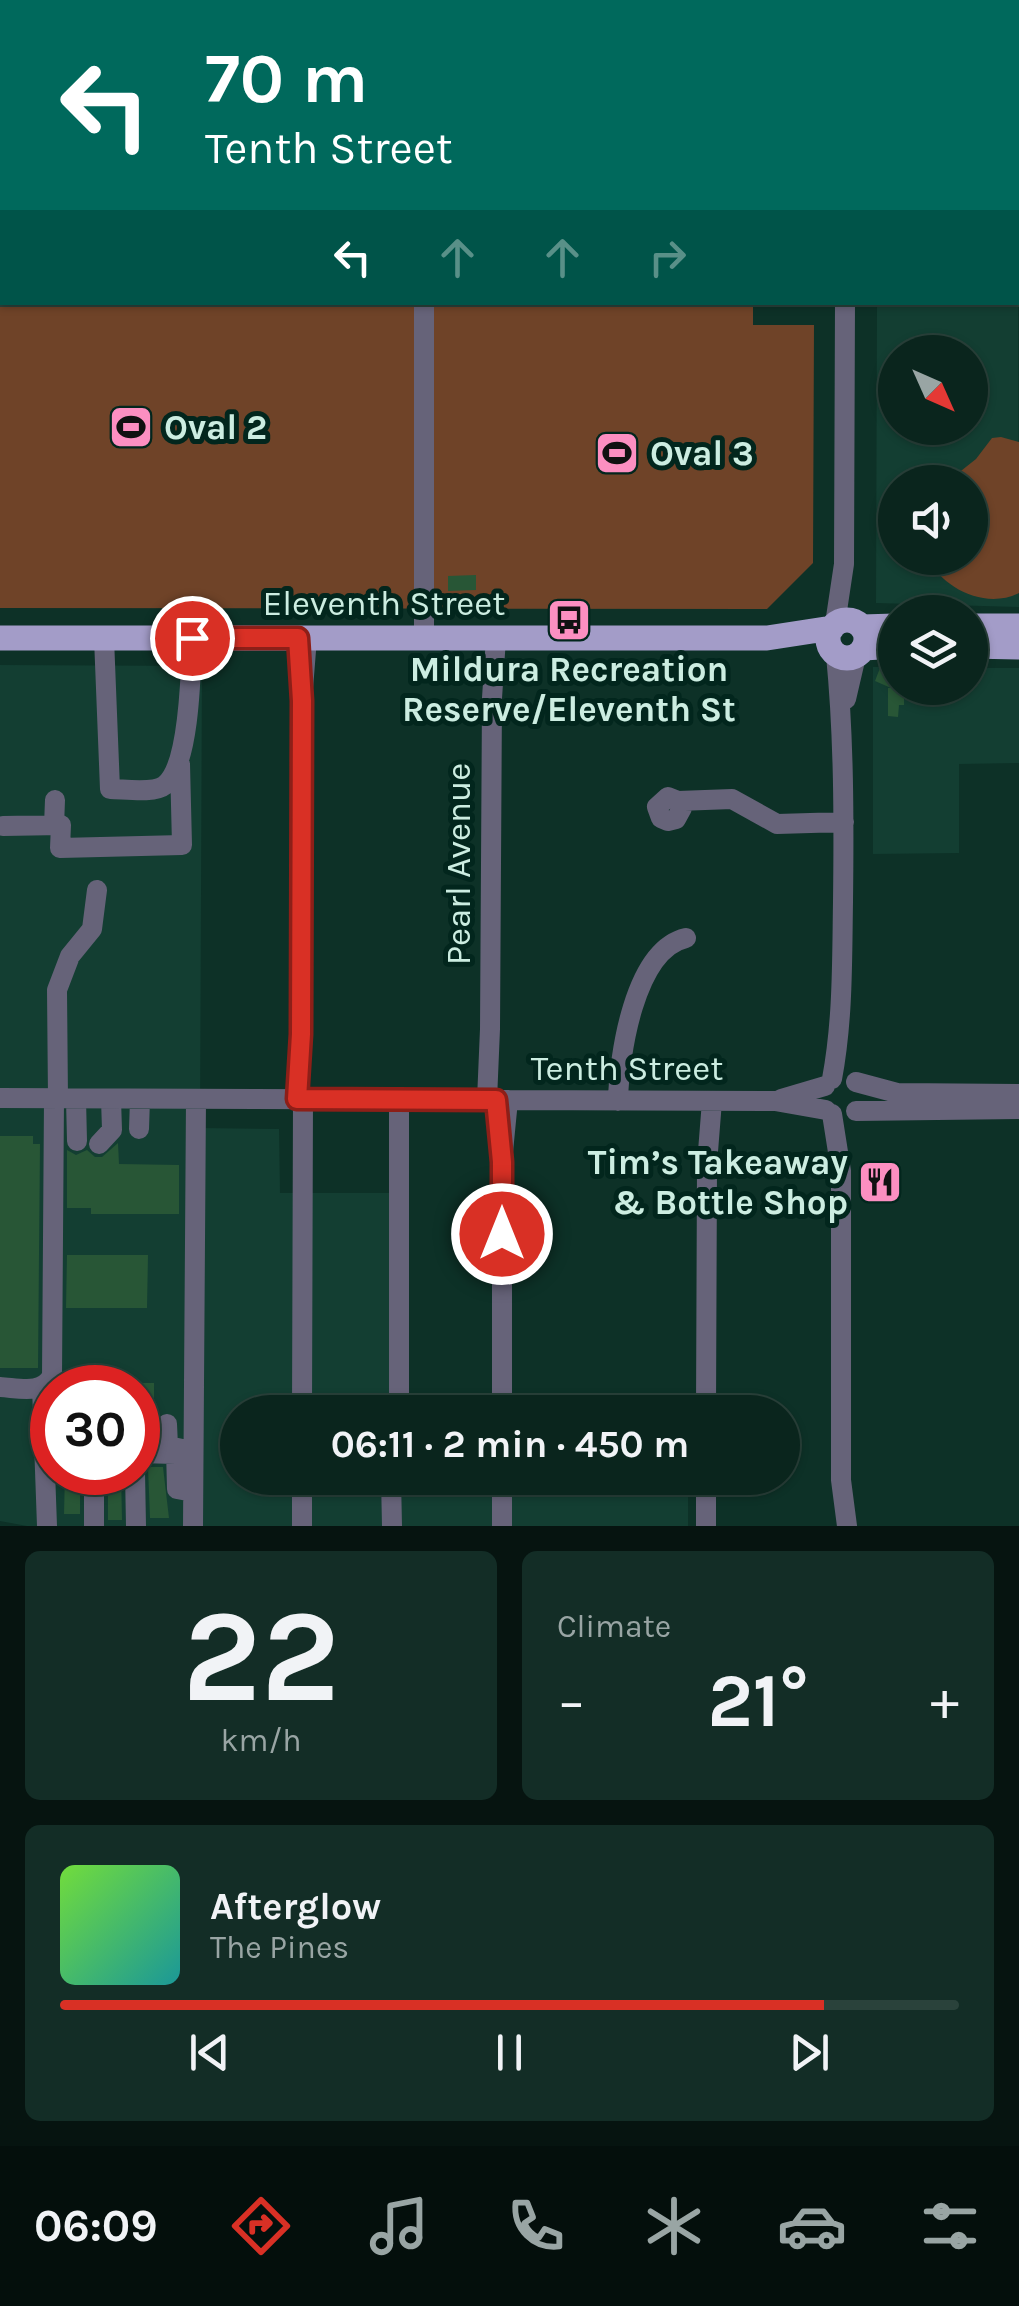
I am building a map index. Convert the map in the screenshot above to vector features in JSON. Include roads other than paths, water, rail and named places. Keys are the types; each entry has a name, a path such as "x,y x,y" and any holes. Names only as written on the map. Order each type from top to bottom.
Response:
{"main road":[{"path":"988,626 1019,626"},
{"name":"Eleventh Street","path":"846,638 878,630"},
{"name":"Eleventh Street","path":"0,638 846,638 878,643"},
{"path":"988,646 1019,646"}],"street":[{"path":"424,305 424,638"},
{"path":"842,1112 822,1098 841,1082 845,305"},
{"path":"104,638 110,789 164,786 180,753 187,722 192,638"},
{"path":"302,638 302,1395"},
{"name":"Pearl Avenue","path":"491,638 490,1029 502,1162 502,1395"},
{"path":"3,826 61,825 60,848 182,845 180,753"},
{"path":"678,800 732,799 777,824 844,822"},
{"path":"54,826 55,800"},
{"path":"52,1365 62,1098 57,990 70,956 92,928 97,890"},
{"path":"618,1100 622,1045 637,999 663,948 686,938"},
{"path":"841,1082 896,1094 1019,1094"},
{"path":"841,1082 862,1094 842,1112 841,1480 846,1526"},
{"name":"Tenth Street","path":"775,1101 841,1082"},
{"name":"Tenth Street","path":"0,1098 775,1101 842,1112 1019,1109"},
{"path":"62,1098 79,1136 112,1130 111,1099"},
{"path":"140,1099 140,1129"},
{"path":"193,1526 180,1493 187,1150 196,1099"},
{"path":"398,1100 399,1395"},
{"path":"706,1395 707,1101"},
{"path":"0,1387 30,1392"},
{"path":"167,1424 168,1446 182,1451"},
{"path":"160,1452 182,1451"},
{"path":"833,1526 841,1480"},
{"path":"47,1495 47,1526"},
{"path":"94,1495 94,1526"},
{"path":"135,1495 136,1526"},
{"path":"302,1495 302,1526"},
{"path":"391,1495 392,1526"},
{"path":"502,1495 502,1526"},
{"path":"706,1495 706,1526"}],"place":[{"name":"Oval 2","path":"131,427"},
{"name":"Oval 3","path":"617,453"},
{"name":"Mildura Recreation Reserve/Eleventh St","path":"569,620"},
{"name":"Tim’s Takeaway & Bottle Shop","path":"880,1182"}]}
